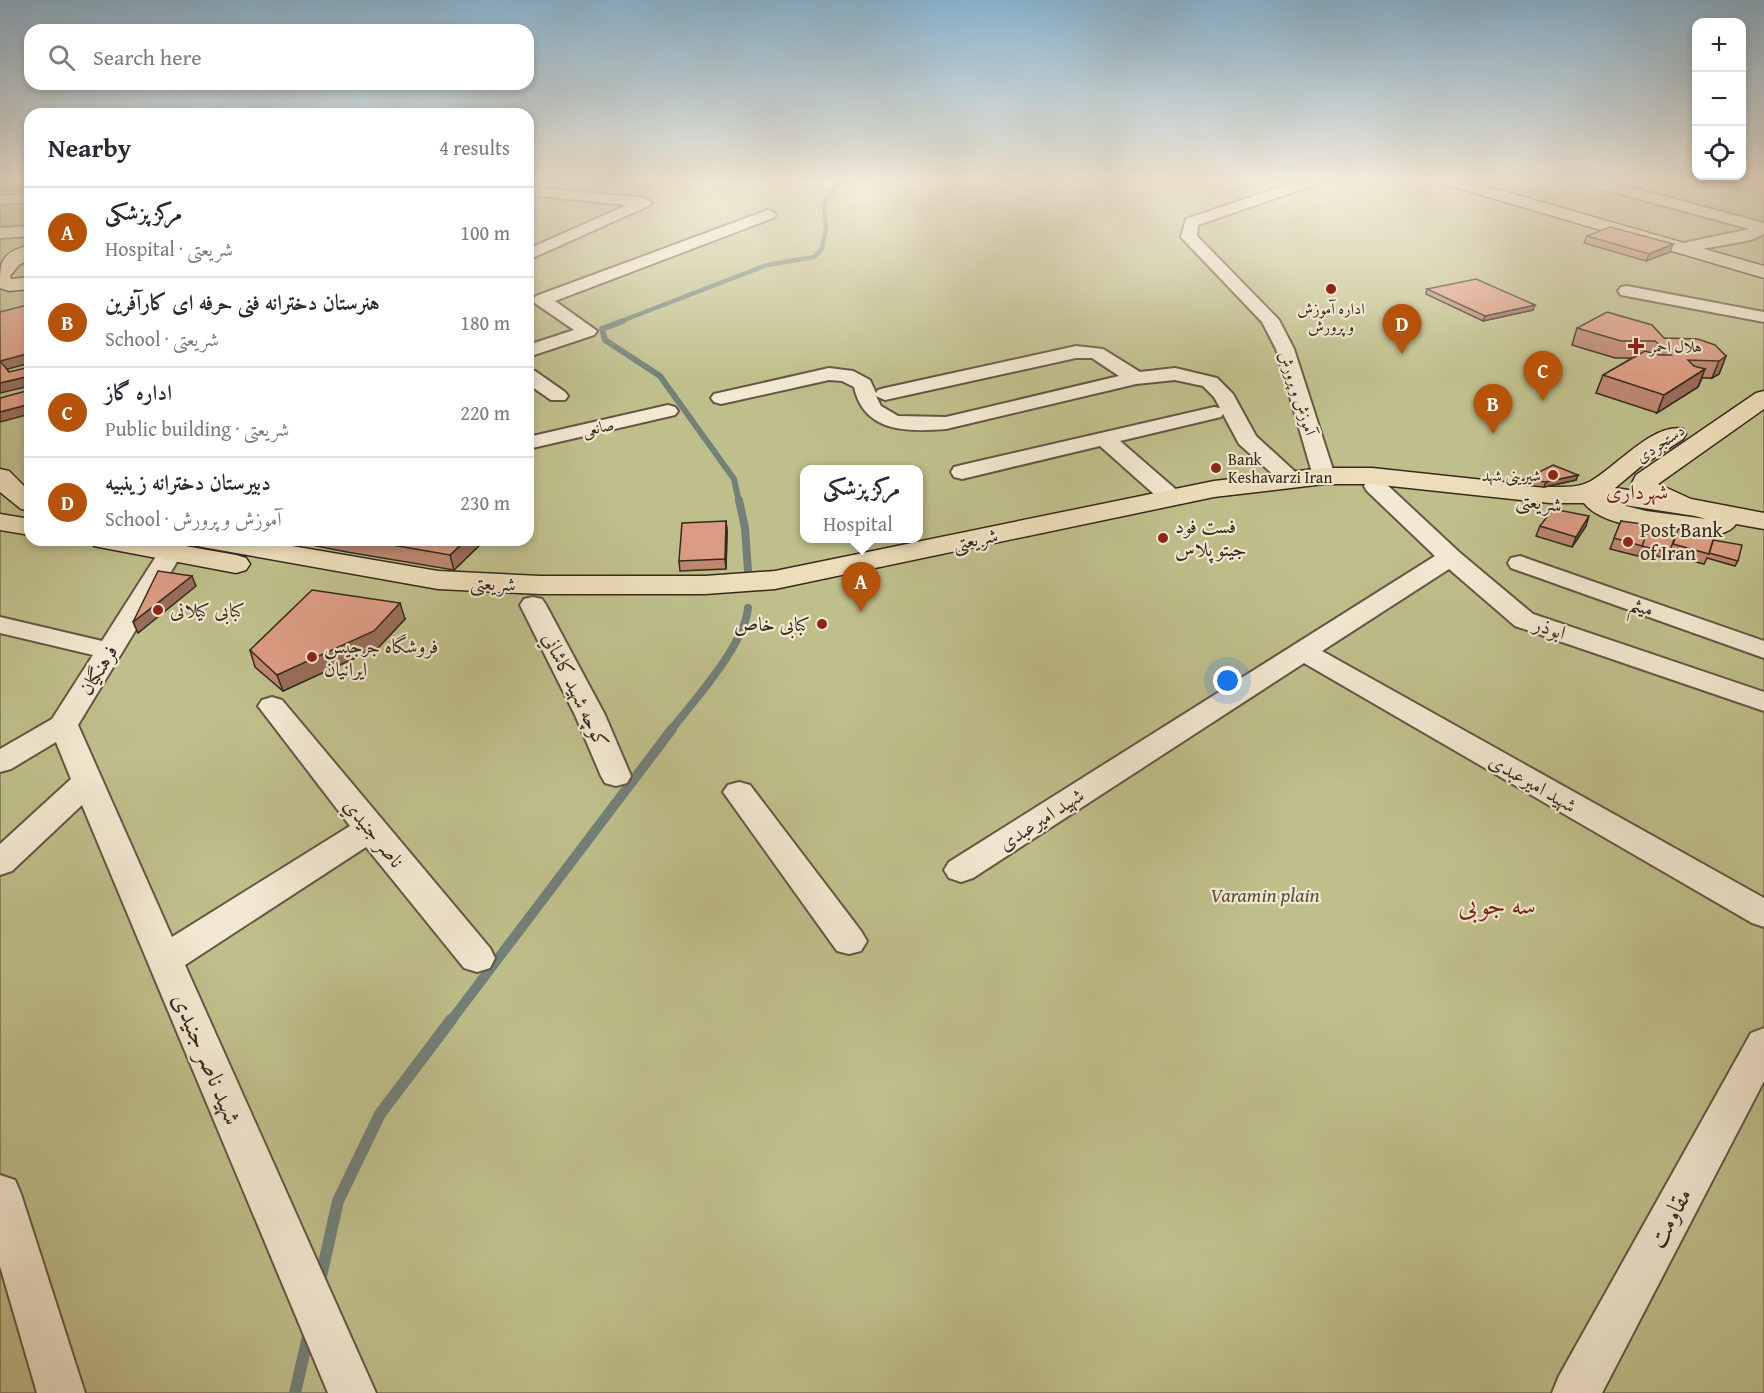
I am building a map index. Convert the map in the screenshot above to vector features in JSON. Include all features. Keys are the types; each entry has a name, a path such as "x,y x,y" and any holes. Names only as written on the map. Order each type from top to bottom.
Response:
{"main road":[{"path":"1673,246 1764,272"},
{"path":"24,253 0,276 0,289 24,285"},
{"path":"1712,256 1764,261"},
{"name":"دستجردی","path":"1607,495 1631,462 1762,382"},
{"name":"دستجردی","path":"1705,518 1650,491 1644,485 1645,481 1762,382"},
{"path":"1631,462 1632,467 1642,472 1660,470"},
{"name":"شریعتی","path":"242,546 438,580 540,585 705,585 775,580 1214,489 1324,476 1372,477 1550,495 1607,495"},
{"path":"0,477 24,498"},
{"name":"شریعتی","path":"138,546 421,598 533,605 723,605 756,601 1232,500 1334,487 1375,486 1537,501 1607,495"},
{"path":"1607,495 1705,518 1764,535"},
{"path":"1705,518 1764,521"},
{"path":"0,522 24,525"}],"street":[{"path":"534,252 549,246"},
{"path":"534,346 588,331 542,300 686,246"},
{"name":"آموزش و پرورش","path":"1198,246 1270,320 1285,349 1324,476"},
{"path":"1680,248 1691,246"},
{"path":"1627,291 1764,317"},
{"path":"885,394 1076,352 1096,353 1136,378"},
{"path":"721,398 829,374 840,375 858,380 863,384 867,402 878,412 892,420 922,425 946,423 1136,378 1175,374 1210,381 1223,394 1247,439 1293,480"},
{"path":"534,379 558,396"},
{"name":"صانعی","path":"534,442 668,411"},
{"path":"962,472 1214,413"},
{"path":"1104,439 1172,498"},
{"name":"ابوذر","path":"1375,486 1450,557 1524,620 1764,702"},
{"name":"فرهنگیان","path":"0,762 63,725 171,552"},
{"name":"شهید امیرعبدی","path":"961,870 1450,557"},
{"name":"میثم","path":"1520,563 1764,650"},
{"name":"كوچه شهيد كاشاني","path":"533,605 590,716 616,776"},
{"path":"0,625 109,651"},
{"name":"شهید امیرعبدی","path":"1302,651 1764,914"},
{"name":"ناصر جنيدي","path":"272,706 477,958"},
{"name":"شهيد ناصر جنیدی","path":"63,725 352,1393"},
{"path":"0,863 87,782"},
{"path":"739,792 849,941"},
{"path":"164,960 370,829"},
{"name":"مقاومت","path":"1576,1393 1764,1044"},
{"path":"0,1194 61,1393"}],"green space":[{"name":"Varamin plain","path":"0,246 24,246 24,546 534,546 534,246 1764,246 1764,1393 0,1393"}],"building":[{"path":"1621,246 1668,246 1649,254"},
{"path":"1476,279 1535,305 1485,316 1427,289"},
{"path":"24,306 24,355 0,361 0,312"},
{"path":"1607,312 1652,325 1664,338 1698,339 1715,345 1726,356 1719,361 1688,360 1694,366 1705,369 1664,395 1603,375 1645,351 1671,355 1655,341 1621,341 1577,328"},
{"path":"0,361 9,372 24,368 24,377 0,383"},
{"path":"24,392 24,406 0,412 0,398"},
{"path":"1553,465 1578,475 1546,482 1523,480"},
{"path":"1553,509 1589,516 1576,537 1540,526"},
{"path":"726,521 725,559 679,561 682,523"},
{"path":"1621,521 1650,525 1642,546 1614,538"},
{"path":"1678,529 1715,535 1709,554 1673,544"},
{"path":"1648,530 1676,534 1669,553 1642,546"},
{"path":"1713,540 1742,545 1738,561 1709,553"},
{"path":"398,546 460,546 450,555"},
{"path":"158,571 192,576 133,622"},
{"name":"فروشگاه جرجیس ایرانیان","path":"312,590 400,603 374,631 277,675 250,650"}],"waterway":[{"path":"619,322 767,265 814,257 823,246"},
{"path":"623,321 602,329 605,340 660,376 734,479 739,502"},
{"path":"739,500 745,528 748,571"},
{"path":"671,730 728,655 745,622 748,608"},
{"path":"450,1022 672,729"},
{"path":"320,1281 338,1201 380,1114 451,1020"},
{"path":"295,1393 309,1332"}],"place":[{"name":"اداره آموزش و پرورش","path":"1331,289"},
{"name":"هلال احمر","path":"1636,346"},
{"name":"دبیرستان دخترانه زینبیه","path":"1402,354"},
{"name":"اداره گاز","path":"1543,401"},
{"name":"هنرستان دخترانه فنی حرفه ای کارآفرین","path":"1493,434"},
{"name":"Bank Keshavarzi Iran","path":"1216,468"},
{"name":"شیرینی شهد","path":"1553,475"},
{"name":"فست فود جیتو پلاس","path":"1163,538"},
{"name":"Post Bank of Iran","path":"1628,542"},
{"name":"کبابی کیلانی","path":"158,610"},
{"name":"مرکز پزشکی","path":"861,612"},
{"name":"کبابی خاص","path":"822,624"},
{"name":"فروشگاه جرجیس ایرانیان","path":"312,657"}],"district":[{"name":"شهرداری","path":"1637,492"},
{"name":"سه جوبی","path":"1497,905"}]}
